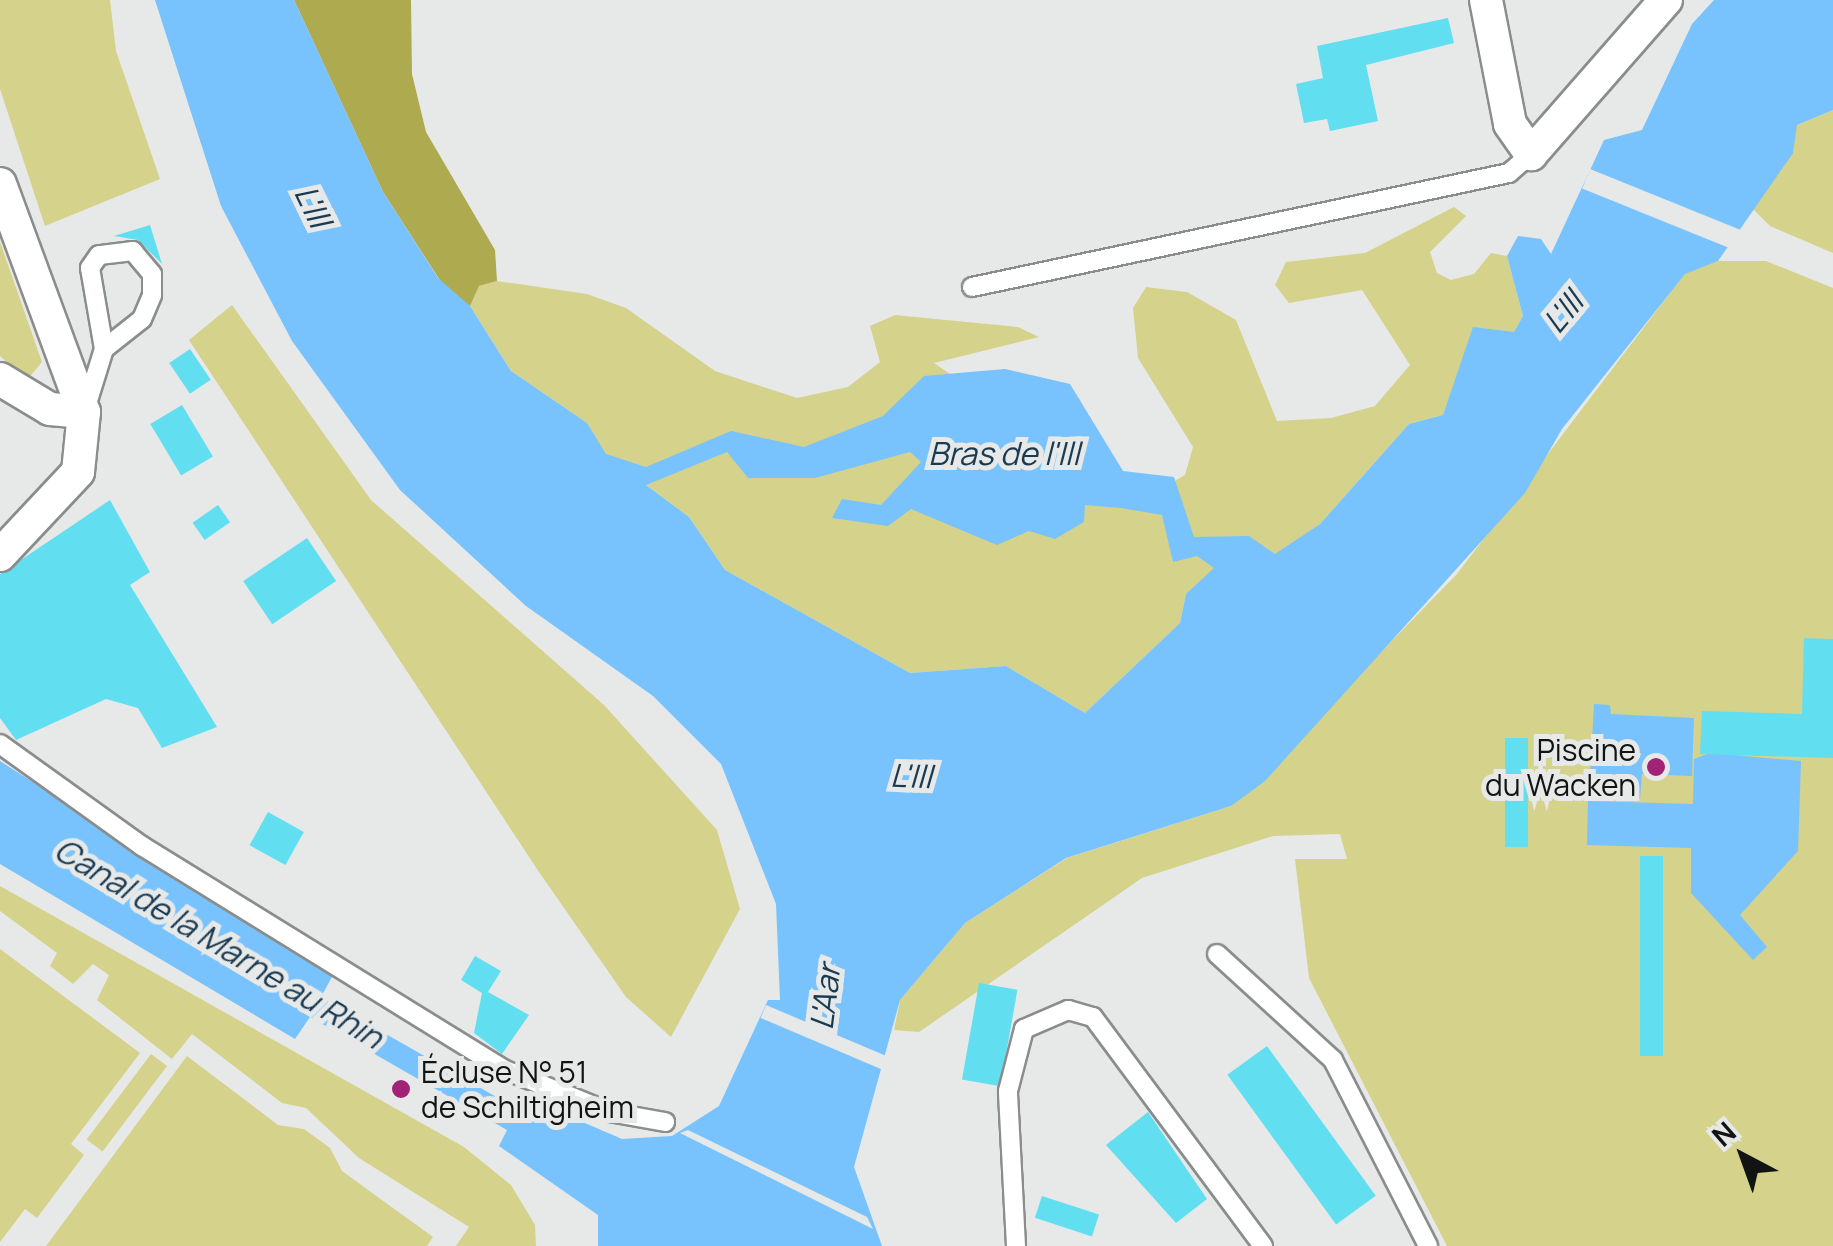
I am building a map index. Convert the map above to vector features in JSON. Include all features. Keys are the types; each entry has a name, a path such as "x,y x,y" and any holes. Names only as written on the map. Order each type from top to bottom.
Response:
{"street":[{"path":"1486,0 1510,124 1531,154 1666,0"},
{"path":"0,184 84,412 78,472 0,555"},
{"path":"0,379 50,409 84,412"}],"lane":[{"path":"972,287 1509,173 1531,154"},
{"path":"84,412 104,348 90,268 99,256 133,251 152,274 152,295 142,319 104,348"},
{"path":"0,744 142,846 503,1069 609,1112 665,1122"},
{"path":"1216,954 1333,1060 1428,1246"},
{"path":"1016,1246 1008,1091 1024,1030 1068,1010 1093,1017 1264,1246"}],"shaded area":[{"path":"0,0 110,0 116,51 160,179 45,226 0,89"},
{"path":"294,0 411,0 412,74 426,132 495,250 497,281 479,286 470,306 450,296 383,192"},
{"path":"1833,110 1833,253 1770,226 1753,209 1797,125"},
{"path":"1454,207 1466,216 1430,252 1437,273 1451,280 1474,274 1491,253 1507,256 1523,316 1514,332 1491,333 1465,355 1443,415 1409,424 1320,524 1251,571 1186,594 1180,623 1085,713 1006,666 910,673 725,570 689,517 605,454 587,423 511,371 470,306 479,286 497,281 587,294 626,308 715,371 797,398 848,387 880,362 870,326 895,315 1018,327 1039,337 934,363 962,382 1079,398 1109,467 1159,490 1185,475 1193,447 1138,358 1133,308 1146,287 1187,292 1236,320 1277,421 1331,418 1375,406 1410,365 1362,290 1289,303 1275,285 1286,262 1365,253"},
{"path":"0,242 42,362 27,380 0,356"},
{"name":"Piscine du Wacken","path":"1718,261 1766,261 1833,288 1833,1246 1447,1246 1309,978 1295,859 1347,859 1340,834 1273,836 1142,878 919,1032 894,1030 900,1000 965,923 1067,858 1231,806 1457,574 1685,273"},
{"path":"232,305 371,500 604,705 717,830 740,909 671,1037 626,997 539,872 189,340"},
{"path":"0,886 464,1147 511,1185 535,1225 536,1246 456,1246 469,1227 359,1158 306,1108 282,1103 192,1034 172,1059 97,1000 109,975 93,964 73,984 50,966 57,953 0,911"},
{"path":"0,949 140,1053 71,1144 84,1155 37,1218 25,1209 0,1242"},
{"path":"151,1054 167,1066 103,1151 87,1139"},
{"path":"187,1056 278,1125 304,1129 330,1148 342,1171 433,1237 427,1246 46,1246"}],"water":[{"path":"155,0 294,0 383,192 438,278 470,306 511,371 587,423 606,454 646,467 731,431 804,447 883,416 924,376 1005,369 1070,384 1123,471 1174,477 1194,537 1249,536 1275,554 1320,524 1409,424 1443,415 1473,327 1514,332 1523,316 1507,256 1518,236 1541,239 1551,254 1604,140 1642,130 1692,24 1714,0 1833,0 1833,110 1797,125 1793,153 1718,261 1685,274 1562,429 1525,493 1265,781 1231,806 1066,858 965,923 900,1000 854,1167 882,1246 598,1246 598,1215 499,1146 507,1130 310,1017 295,1039 0,864 0,761 333,975 321,997 519,1110 527,1098 622,1139 672,1136 719,1106 768,1000 780,1000 776,904 721,764 653,696 526,606 400,490 292,341 221,206","holes":["727,452 748,478 815,478 910,452 921,462 881,505 842,499 832,518 888,526 911,509 997,545 1029,531 1055,539 1084,522 1085,505 1121,508 1162,515 1173,562 1197,556 1214,568 1186,594 1180,623 1085,713 1006,666 910,673 725,570 689,517 646,485"]},
{"path":"1594,704 1610,705 1611,714 1694,718 1692,776 1642,774 1640,799 1589,797"},
{"path":"1710,753 1801,761 1798,851 1740,915 1767,947 1753,960 1691,893 1691,848 1587,845 1588,801 1693,804 1694,759"}],"pier":[{"path":"1590,169 1740,230 1732,249 1582,188"},
{"path":"766,1005 888,1057 882,1069 761,1018"},
{"path":"688,1130 867,1217 873,1229 680,1133"}],"building":[{"path":"1448,18 1454,43 1366,65 1378,121 1330,131 1327,119 1304,123 1296,84 1323,78 1317,46"},
{"path":"150,225 162,264 138,240 114,236"},
{"path":"190,349 211,380 190,394 169,363"},
{"path":"182,405 213,456 181,475 150,424"},
{"path":"110,500 150,572 130,585 217,727 162,748 138,708 106,699 16,740 0,718 0,574"},
{"path":"218,505 230,522 205,540 193,523"},
{"path":"307,538 336,581 272,624 243,581"},
{"path":"1804,638 1833,639 1833,758 1700,754 1702,711 1802,714"},
{"path":"1505,738 1528,738 1528,847 1505,847"},
{"path":"268,812 304,832 285,865 250,845"},
{"path":"1640,856 1663,856 1663,1056 1640,1056"},
{"path":"475,956 501,971 488,992 529,1015 502,1054 474,1033 482,993 461,980"},
{"path":"979,983 1017,990 1000,1086 962,1080"},
{"path":"1267,1046 1376,1196 1336,1224 1227,1075"},
{"path":"1148,1112 1207,1199 1176,1223 1106,1145"},
{"path":"1042,1196 1099,1215 1092,1236 1035,1218"}],"place":[{"name":"Piscine du Wacken","path":"1656,767"},
{"name":"Écluse N° 51 de Schiltigheim","path":"401,1089"}],"water label":[{"name":"L'Ill","path":"313,206"},
{"name":"L'Ill","path":"1563,312"},
{"name":"Bras de l'Ill","path":"1004,453"},
{"name":"L'Ill","path":"911,776"},
{"name":"Canal de la Marne au Rhin","path":"219,943"},
{"name":"L'Aar","path":"825,997"}]}
